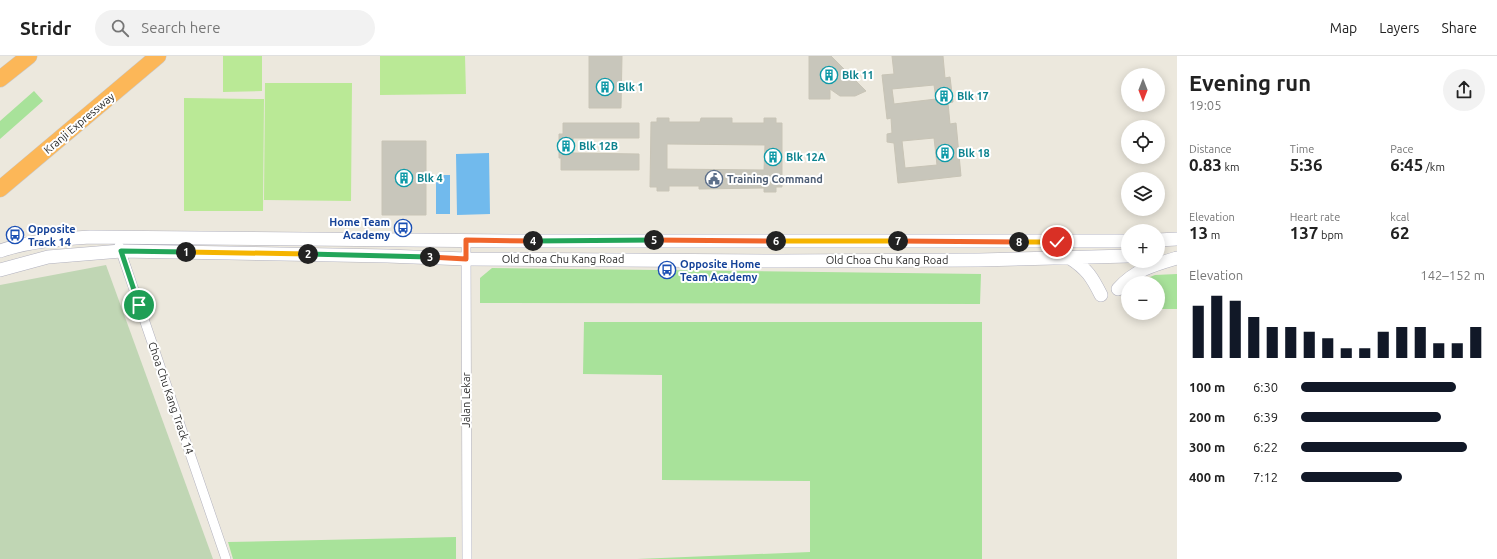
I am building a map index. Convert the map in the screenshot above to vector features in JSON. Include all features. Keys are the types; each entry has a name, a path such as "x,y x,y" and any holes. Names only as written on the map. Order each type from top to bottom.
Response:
{"highway":[{"path":"0,80 28,56"},
{"name":"Kranji Expressway","path":"0,189 158,56"}],"main road":[{"name":"Old Choa Chu Kang Road","path":"0,251 11,247 53,239 117,237 766,242 1121,241"},
{"path":"1165,240 1177,239"},
{"path":"766,242 777,251 778,261"},
{"name":"Old Choa Chu Kang Road","path":"0,270 48,257 121,251 466,259 778,261 1121,256"},
{"path":"1165,256 1177,257"},
{"path":"1118,289 1128,278 1146,268 1177,257"},
{"path":"1070,258 1084,267 1101,295"}],"street":[{"name":"Choa Chu Kang Track 14","path":"117,237 226,559"},
{"name":"Jalan Lekar","path":"466,240 467,559"}],"green space":[{"path":"223,56 262,56 262,91 223,92"},
{"path":"380,56 465,56 466,94 380,95"},
{"path":"265,83 352,83 351,201 264,200"},
{"path":"34,91 43,101 0,139 0,121"},
{"path":"184,98 264,99 263,211 184,211"},
{"path":"106,265 213,559 0,559 0,285"},
{"path":"492,268 981,274 980,304 480,303 480,278"},
{"path":"1177,274 1177,309 1165,309 1165,276 1152,276"},
{"path":"584,322 982,322 982,559 637,559 810,552 810,481 662,480 662,375 583,374"},
{"path":"456,537 456,559 233,559 228,542"}],"water":[{"path":"489,153 490,214 457,215 456,154"},
{"path":"436,175 450,175 450,214 436,214"}],"building":[{"name":"Blk 1","path":"589,56 622,56 621,108 589,108"},
{"name":"Blk 11","path":"809,56 831,56 866,91 855,96 840,96 830,89 830,99 809,99"},
{"path":"892,56 943,56 945,78 950,77 953,102 948,103 950,124 956,123 961,176 898,183 894,143 887,142 887,134 892,133 891,118 887,119 882,75 894,74","holes":["934,85 936,99 894,104 892,89","934,138 937,165 905,168 902,141"]},
{"name":"Blk 12A","path":"657,118 669,118 669,122 700,122 701,118 732,118 732,123 764,123 764,118 776,118 776,123 782,123 782,187 776,187 776,192 764,192 764,188 699,189 699,186 669,186 669,191 657,191 657,187 650,187 651,122 657,122","holes":["667,144 765,145 764,170 667,169"]},
{"name":"Blk 12B","path":"563,123 639,123 639,138 573,138 573,153 639,154 639,170 561,170 561,158 559,158 559,134 563,134"},
{"name":"Blk 4","path":"382,141 426,141 426,215 382,215"}],"place":[{"name":"Blk 11","path":"829,75"},
{"name":"Blk 1","path":"605,87"},
{"name":"Blk 17","path":"944,96"},
{"name":"Blk 12B","path":"566,146"},
{"name":"Blk 18","path":"945,153"},
{"name":"Blk 12A","path":"773,157"},
{"name":"Blk 4","path":"404,178"},
{"name":"Training Command","path":"714,179"},
{"name":"Home Team Academy","path":"403,228"},
{"name":"Opposite Track 14","path":"15,235"},
{"name":"Opposite Home Team Academy","path":"667,270"}],"route":[{"path":"139,305 121,251 466,259 466,240 1057,242"}]}
